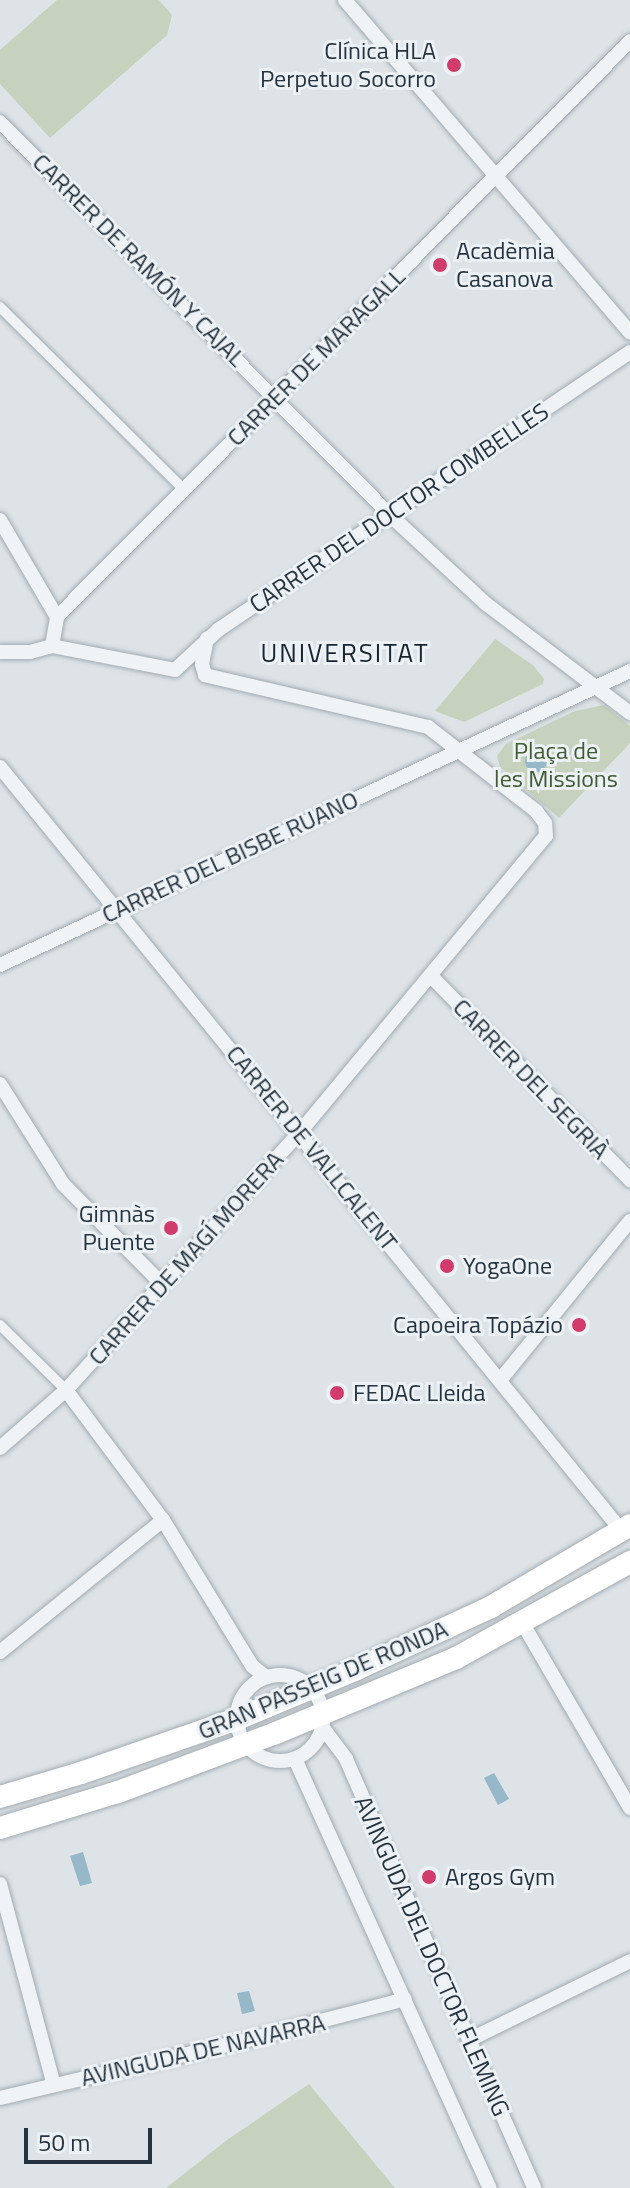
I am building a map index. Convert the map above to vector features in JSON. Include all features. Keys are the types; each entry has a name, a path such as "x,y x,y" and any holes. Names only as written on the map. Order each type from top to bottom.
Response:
{"main road":[{"name":"GRAN PASSEIG DE RONDA","path":"1,1793 237,1719 313,1688 491,1607 626,1528"},
{"name":"GRAN PASSEIG DE RONDA","path":"0,1828 118,1792 244,1742 323,1719 523,1624 630,1562"}],"street":[{"path":"345,0 493,177 630,333"},
{"name":"CARRER DE MARAGALL","path":"57,617 630,41"},
{"name":"CARRER DE RAMÓN Y CAJAL","path":"0,122 390,515 485,603 630,713"},
{"path":"0,307 183,489"},
{"name":"CARRER DEL DOCTOR COMBELLES","path":"52,646 175,670 207,638 630,352"},
{"path":"0,520 57,617 52,646 30,652 0,652"},
{"path":"207,638 202,664 205,675 428,727 459,749 630,671"},
{"name":"CARRER DE MAGÍ MORERA","path":"0,1448 66,1390 300,1132 432,977 546,836 542,817 459,749"},
{"name":"CARRER DEL BISBE RUANO","path":"0,965 459,749"},
{"name":"CARRER DE VALLCALENT","path":"0,767 626,1528"},
{"name":"CARRER DEL SEGRIÀ","path":"432,977 630,1180"},
{"path":"0,1084 63,1184 162,1284"},
{"path":"501,1379 630,1221"},
{"path":"0,1325 66,1390 163,1520 252,1666 266,1677"},
{"path":"0,1652 163,1520"},
{"path":"523,1624 630,1808"},
{"path":"251,1685 252,1666"},
{"path":"313,1688 286,1674 266,1677 251,1685 240,1701 237,1719 244,1742 267,1759 295,1759 317,1742 323,1719"},
{"name":"AVINGUDA DEL DOCTOR FLEMING","path":"313,1688 323,1719 344,1755 534,2188"},
{"name":"AVINGUDA DEL DOCTOR FLEMING","path":"295,1759 490,2188"},
{"path":"0,1884 54,2085"},
{"path":"469,2040 630,1961"},
{"name":"AVINGUDA DE NAVARRA","path":"0,2098 405,1999"}],"green space":[{"path":"57,0 159,0 172,15 167,35 50,138 0,84 0,50"},
{"name":"Plaça de les Missions","path":"495,639 533,665 544,679 543,684 464,722 435,711"},
{"name":"Plaça de les Missions","path":"604,705 630,726 630,743 559,818 500,767 497,756 506,744 575,711"},
{"path":"309,2084 395,2188 166,2188 227,2140"}],"water":[{"path":"536,750 544,753 547,761 544,769 536,772 528,769 525,761 528,753"},
{"path":"494,1773 509,1799 498,1805 484,1778"},
{"path":"83,1852 92,1883 80,1886 70,1856"},
{"path":"249,1991 255,2011 242,2014 237,1993"}],"place":[{"name":"Clínica HLA Perpetuo Socorro","path":"454,65"},
{"name":"Acadèmia Casanova","path":"440,265"},
{"name":"Gimnàs Puente","path":"171,1228"},
{"name":"YogaOne","path":"447,1266"},
{"name":"Capoeira Topázio","path":"579,1325"},
{"name":"FEDAC Lleida","path":"337,1393"},
{"name":"Argos Gym","path":"429,1877"}],"district":[{"name":"UNIVERSITAT","path":"345,653"}]}
